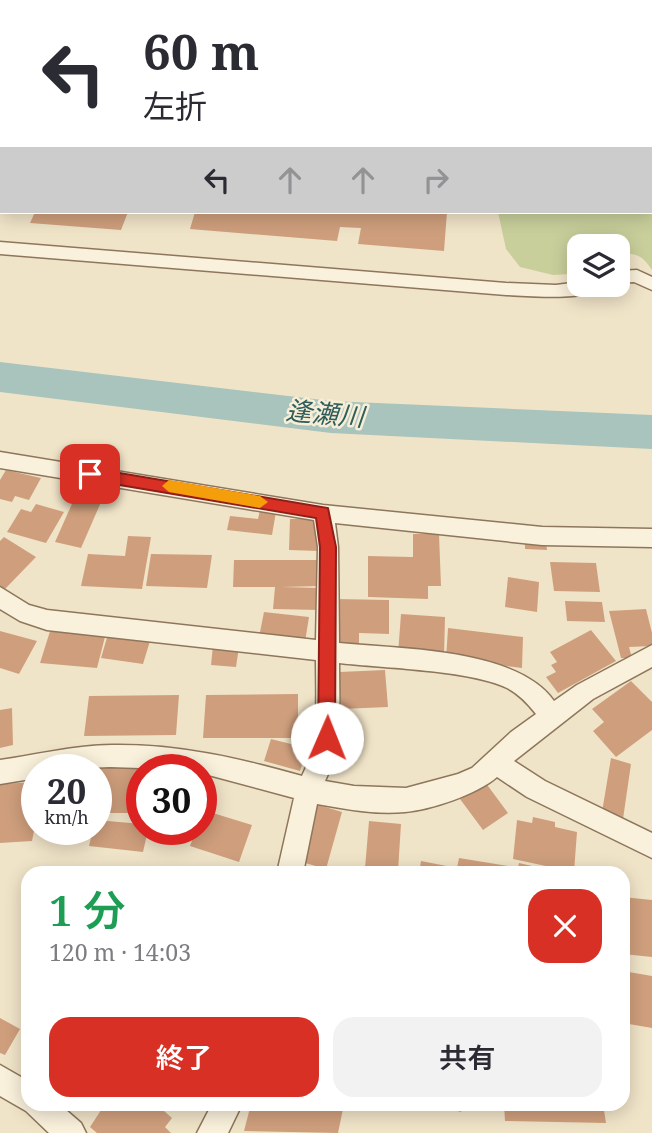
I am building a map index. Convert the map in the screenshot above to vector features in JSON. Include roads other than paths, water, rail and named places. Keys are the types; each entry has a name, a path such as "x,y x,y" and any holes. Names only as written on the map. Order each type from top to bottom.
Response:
{"street":[{"path":"0,248 149,257 506,289 567,289"},
{"path":"630,276 637,276 652,284"},
{"path":"0,460 323,513 542,536 652,538"},
{"path":"291,866 307,790 322,761 327,738 328,547 323,513"},
{"path":"0,596 14,609 47,620 467,667 508,676 530,688 551,717"},
{"path":"0,772 110,756 192,760 220,765 307,790 354,798 406,800 460,785 481,776 585,692 652,655"},
{"path":"495,762 536,789 652,846"},
{"path":"0,1079 21,1093"},
{"path":"45,1111 71,1133"},
{"path":"212,1133 224,1111"}],"waterway":[{"name":"逢瀬川","path":"0,377 331,417 652,432"}]}
